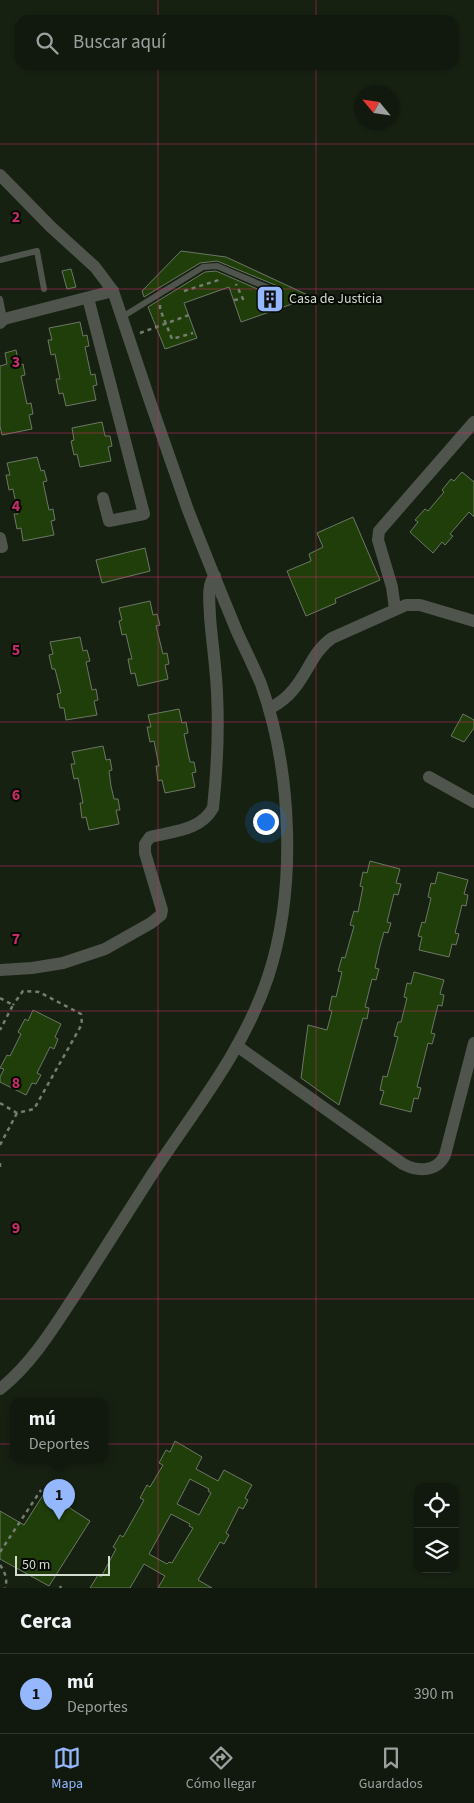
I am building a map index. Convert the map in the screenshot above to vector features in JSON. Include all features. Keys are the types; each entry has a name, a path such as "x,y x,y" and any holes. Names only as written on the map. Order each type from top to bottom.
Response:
{"street":[{"path":"0,175 95,267 113,291 189,510 257,676 268,709 280,762 288,831 284,898 275,954 255,1010 238,1046 152,1174 64,1313 28,1363 0,1389"},
{"path":"2,321 113,291"},
{"path":"88,298 144,514 109,521 102,498"},
{"path":"395,608 392,587 378,540 379,530 474,422"},
{"path":"0,970 32,968 63,963 105,949 160,916 162,910 145,853 146,841 150,837 198,825 208,818 213,808 218,716 210,584 215,576"},
{"path":"268,709 282,702 293,691 317,651 325,643 395,608 406,605 420,606 474,621"},
{"path":"429,778 474,802"},
{"path":"238,1046 403,1164 419,1170 426,1170 438,1164 445,1155 474,1044"}],"lane":[{"path":"0,260 37,252 44,289"},
{"path":"122,316 204,267 217,266 278,292"},
{"path":"0,299 2,321"}],"path":[{"path":"183,291 222,279 230,280 238,286 243,299 234,300"},
{"path":"160,302 160,309 172,339 193,333"},
{"path":"129,338 189,315"},
{"path":"0,1030 13,1005 23,992 39,992 80,1014 82,1024 34,1109 17,1113 0,1103"},
{"path":"0,998 13,1005"},
{"path":"0,1145 17,1113"},
{"path":"0,1163 0,1168"},
{"path":"0,1552 41,1490"},
{"path":"0,1566 5,1574 7,1583 5,1588"}],"building":[{"name":"Casa de Justicia","path":"181,251 226,257 312,297 241,322 229,287 184,303 197,338 165,349 148,307 205,272 216,271 276,297 281,296 283,293 280,287 217,261 200,263 144,297 142,291"},
{"path":"71,269 76,287 67,289 62,271"},
{"path":"80,322 83,336 87,335 89,346 85,347 91,375 95,374 97,385 93,386 96,400 66,406 63,393 59,394 56,379 60,379 55,354 51,355 48,340 52,340 49,328"},
{"path":"16,350 19,365 23,364 25,375 21,376 27,404 31,403 33,414 29,415 32,429 2,435 0,426 0,366 7,364 5,353"},
{"path":"102,422 105,436 110,436 112,446 108,447 111,461 80,467 77,454 74,455 71,441 74,440 72,428"},
{"path":"37,457 41,471 44,470 47,481 43,482 49,510 53,509 55,520 51,521 54,535 23,541 21,528 17,529 14,514 18,514 13,489 9,490 6,475 10,475 7,463"},
{"path":"462,472 474,482 474,517 469,512 450,534 453,536 445,545 442,542 433,553 410,532 418,522 415,520 425,509 428,511 444,492 442,490 451,479 454,481"},
{"path":"353,517 380,580 335,599 336,603 306,616 287,571 311,561 309,554 323,547 317,533"},
{"path":"145,548 150,571 102,583 96,560"},
{"path":"150,601 153,615 157,614 160,625 156,626 163,654 167,653 169,664 165,665 168,679 138,686 135,673 131,674 128,659 132,659 126,634 122,635 119,621 122,620 119,608"},
{"path":"80,637 83,651 87,650 90,661 86,662 92,690 96,689 98,700 94,701 97,715 66,720 64,708 60,708 57,694 61,693 55,669 52,669 49,655 53,654 50,642"},
{"path":"179,709 182,723 186,722 188,733 184,734 190,762 194,762 196,772 192,773 195,787 165,793 162,780 158,781 156,766 159,766 154,741 150,742 147,727 151,727 148,715"},
{"path":"463,714 474,720 474,728 464,742 451,736"},
{"path":"103,746 106,760 110,759 112,770 109,771 111,786 114,799 118,799 120,810 116,810 119,824 89,830 86,817 82,818 80,803 83,803 78,778 74,779 71,764 75,764 72,752"},
{"path":"370,861 400,869 396,883 401,884 398,895 394,894 387,922 391,923 388,933 384,932 375,968 379,969 376,980 372,979 365,1007 369,1008 367,1019 363,1018 339,1105 301,1078 308,1025 327,1030 332,1011 329,1010 332,996 336,997 342,972 338,971 342,957 345,958 354,926 350,925 354,911 358,912 363,887 360,886 363,872 367,873"},
{"path":"438,872 468,880 464,894 468,895 466,906 462,905 455,933 459,934 456,945 452,944 449,957 419,950 422,937 418,936 422,922 425,923 431,898 428,897 431,883 435,884"},
{"path":"414,972 444,980 440,994 444,995 442,1006 438,1005 431,1033 435,1034 432,1044 428,1043 417,1087 421,1088 418,1099 414,1098 411,1112 380,1104 384,1091 380,1090 383,1076 387,1077 398,1037 394,1036 398,1022 401,1022 407,998 404,997 407,983 411,984"},
{"path":"33,1010 61,1024 55,1037 58,1039 54,1049 50,1047 37,1073 41,1075 36,1084 32,1083 26,1095 0,1082 4,1069 0,1068 7,1055 10,1056 21,1034 18,1032 25,1019 28,1021"},
{"path":"175,1441 202,1457 196,1469 218,1481 224,1470 252,1485 245,1498 248,1500 243,1509 239,1507 226,1533 229,1535 224,1544 220,1542 198,1580 212,1588 158,1588 165,1576 144,1564 130,1588 90,1588 98,1575 101,1577 116,1549 113,1547 120,1535 123,1537 144,1500 140,1498 147,1485 150,1487 163,1465 159,1463 166,1450 170,1452","holes":["190,1479 209,1489 208,1491 211,1493 199,1515 177,1504","171,1514 190,1524 189,1526 193,1528 172,1563 169,1562 167,1564 149,1554"]},
{"path":"45,1492 90,1521 49,1586 0,1559 0,1511 24,1525"}],"place":[{"name":"Casa de Justicia","path":"270,299"},
{"name":"mú","path":"59,1520"}]}
